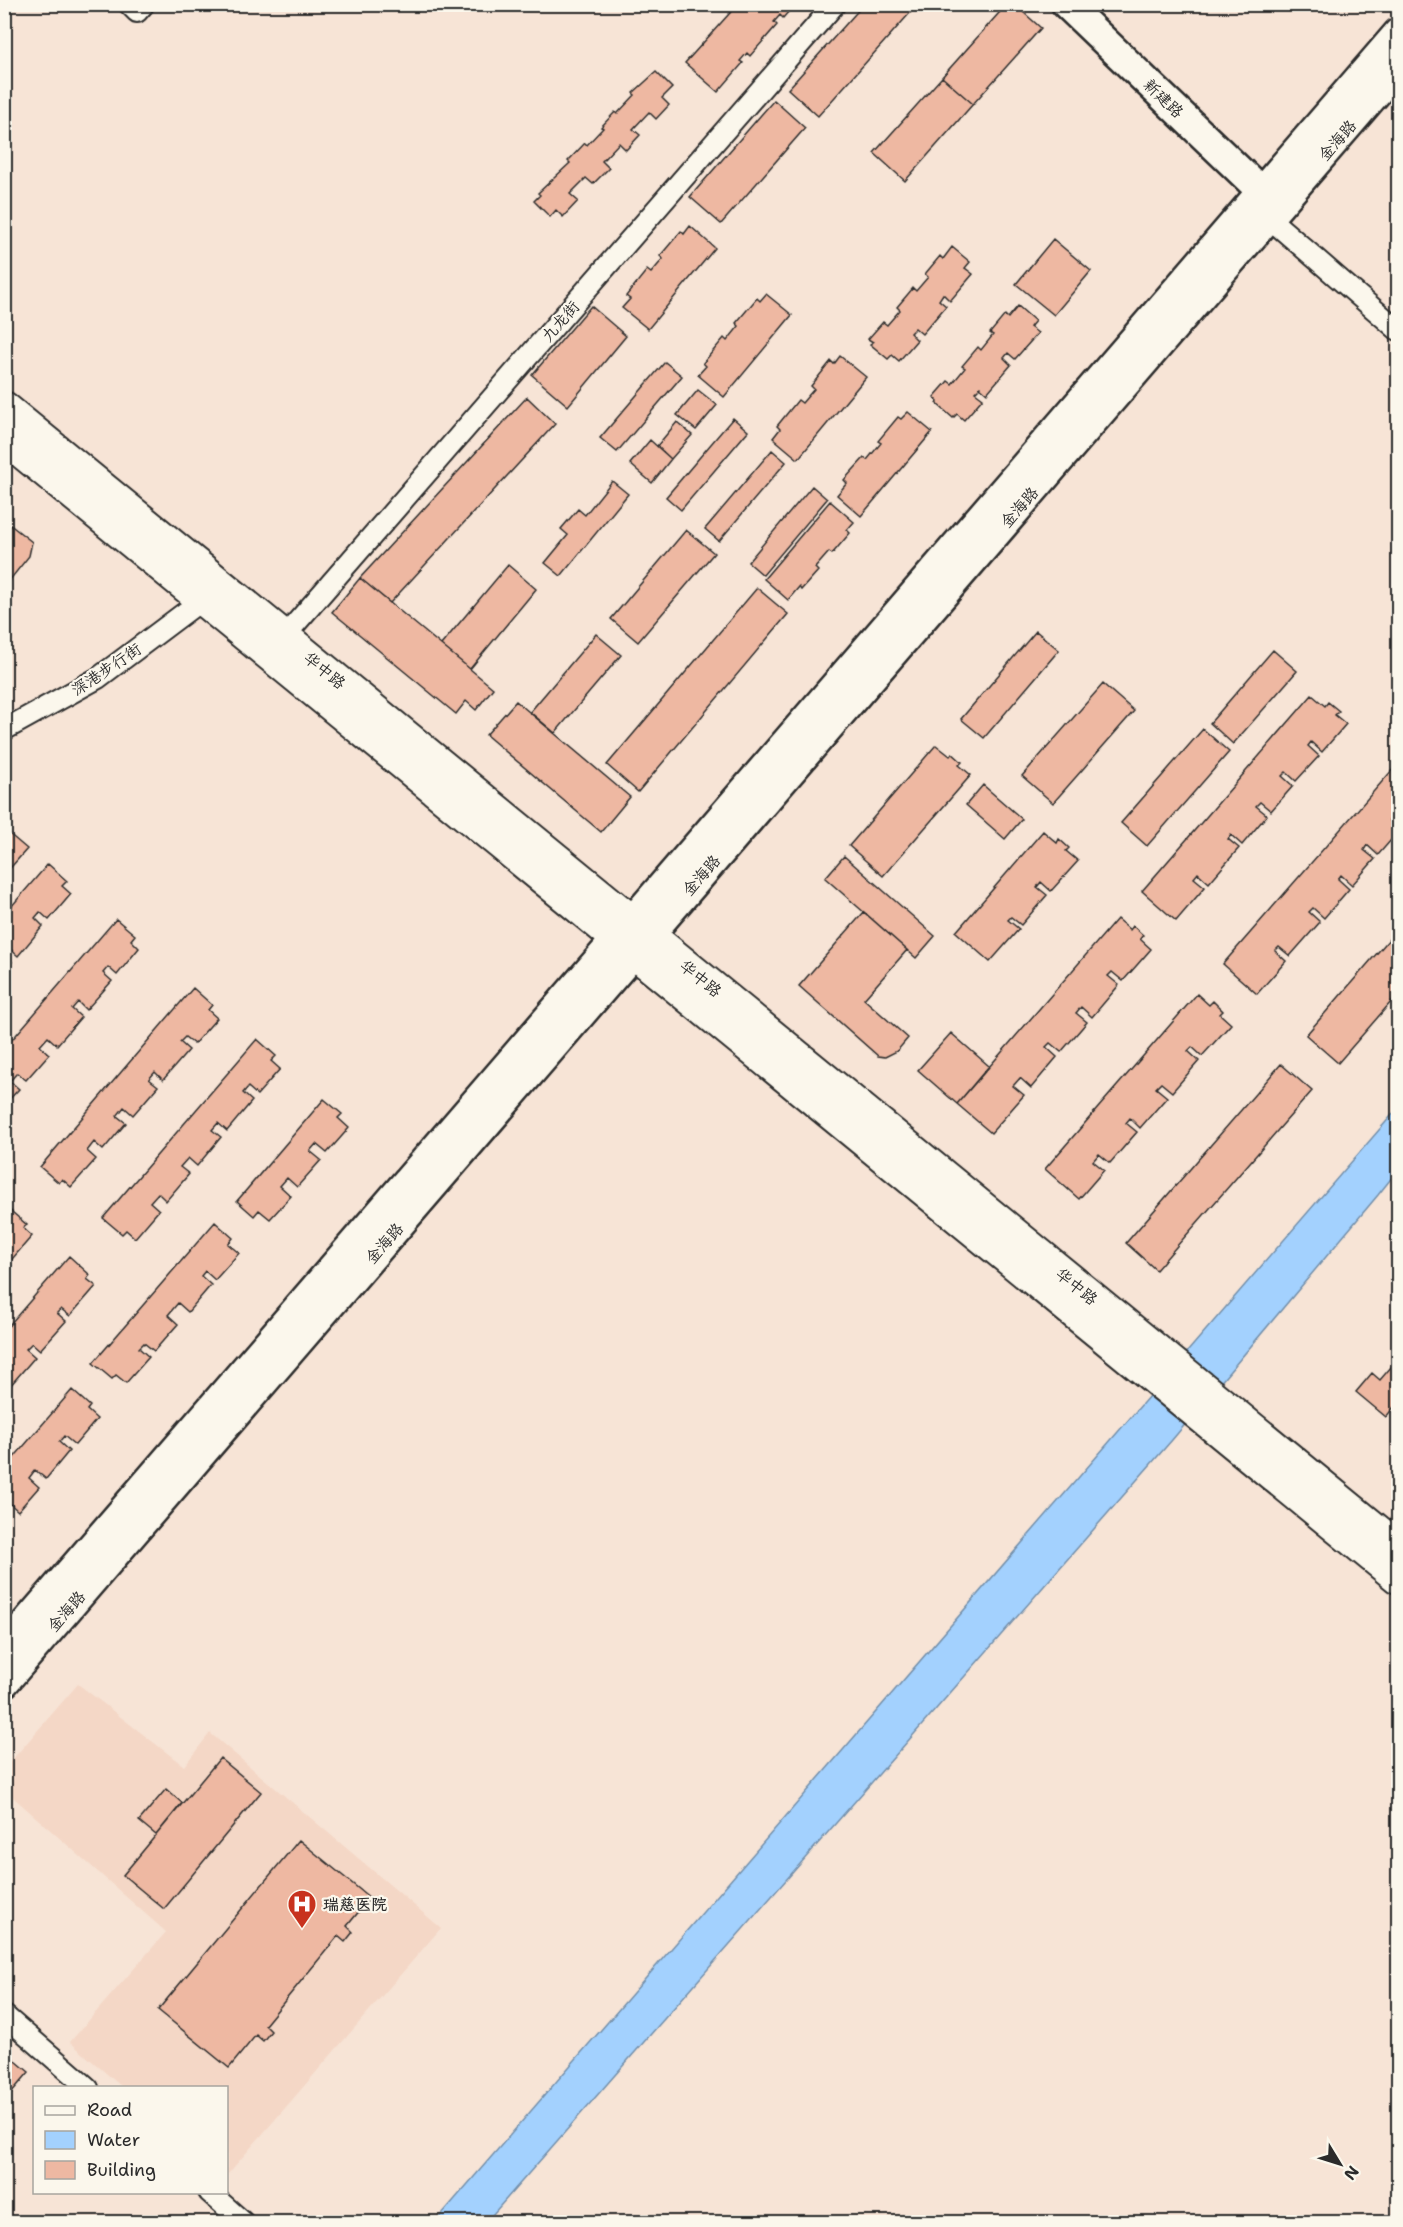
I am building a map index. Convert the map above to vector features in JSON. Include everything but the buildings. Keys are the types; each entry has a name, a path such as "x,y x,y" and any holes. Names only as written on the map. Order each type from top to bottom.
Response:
{"main road":[{"name":"新建路","path":"1066,4 1265,205"},
{"name":"金海路","path":"4,1683 633,937 1265,205 1398,33"},
{"name":"金海路","path":"1265,205 1398,68"},
{"name":"华中路","path":"4,408 284,637 633,937 1398,1577"},
{"name":"华中路","path":"4,437 202,599 633,937 1398,1548"},
{"name":"金海路","path":"4,1648 633,937"}],"street":[{"name":"九龙街","path":"284,637 835,4"},
{"path":"1265,205 1398,330"},
{"name":"深港步行街","path":"4,730 98,678 202,599"},
{"path":"4,2014 86,2086"},
{"path":"210,2194 243,2223"}],"shaded area":[{"name":"瑞慈医院","path":"78,1684 184,1766 210,1733 441,1928 228,2174 228,2086 121,2086 70,2042 166,1932 5,1790 5,1768"}],"water":[{"path":"1398,1108 1398,1170 1172,1440 486,2222 435,2222"}],"place":[{"name":"瑞慈医院","path":"302,1930"}]}
